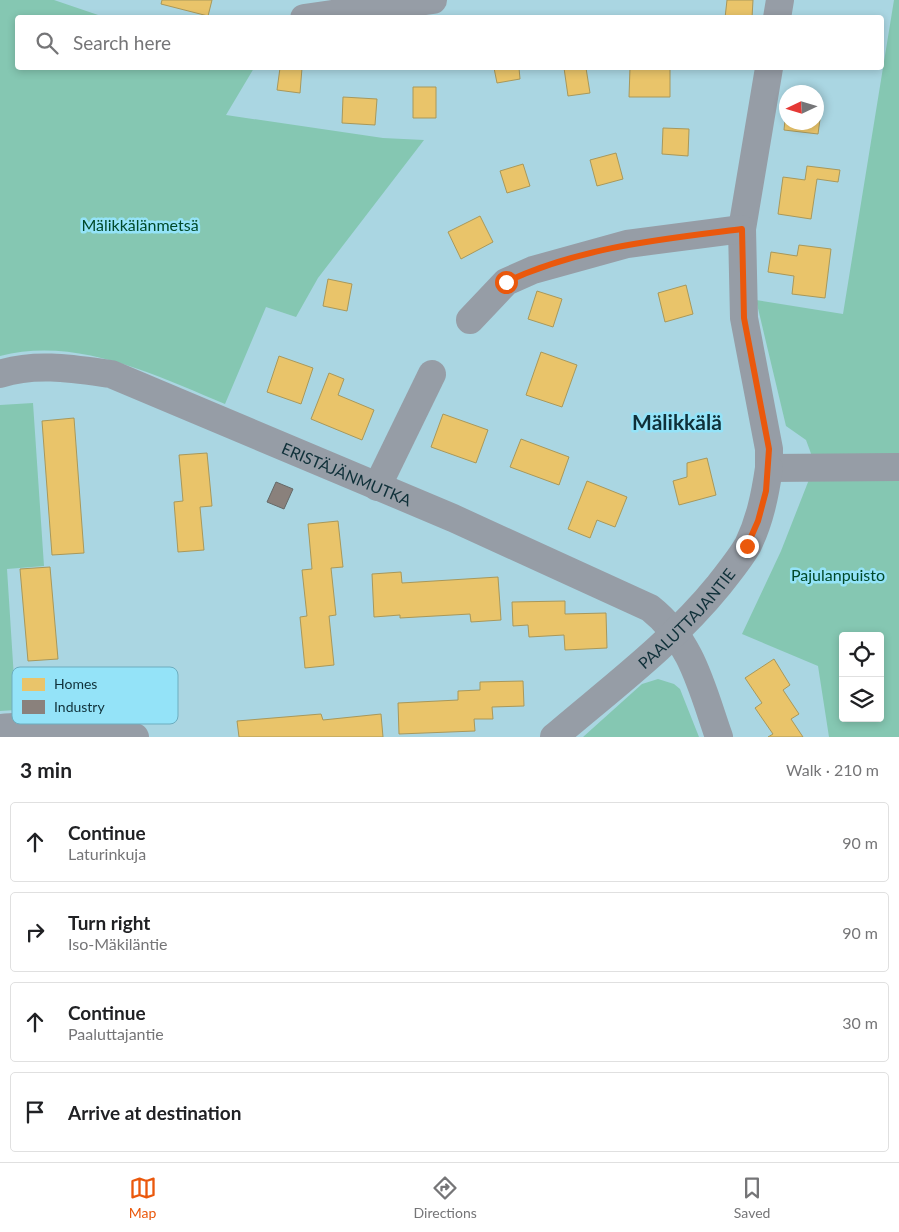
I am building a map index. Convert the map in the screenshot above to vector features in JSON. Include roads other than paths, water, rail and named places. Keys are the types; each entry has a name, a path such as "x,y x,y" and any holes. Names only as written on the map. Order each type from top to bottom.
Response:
{"street":[{"path":"326,15 433,0"},
{"path":"778,15 780,0"},
{"name":"PAALUTTAJANTIE","path":"554,737 702,606 747,546 758,521 769,468 769,449 744,318 742,229 769,70"},
{"path":"470,320 506,282 533,270 627,244 742,229"},
{"name":"ERISTÄJÄNMUTKA","path":"0,374 10,370 58,367 111,374 378,487 650,608 676,631"},
{"path":"378,487 432,374"},
{"path":"769,468 899,467"},
{"path":"676,631 697,672 719,737"},
{"path":"0,728 54,724"},
{"path":"97,724 118,728 135,737"}],"district":[{"name":"Mälikkälä","path":"677,421"}],"park label":[{"name":"Mälikkälänmetsä","path":"140,224"},
{"name":"Pajulanpuisto","path":"838,574"}]}
